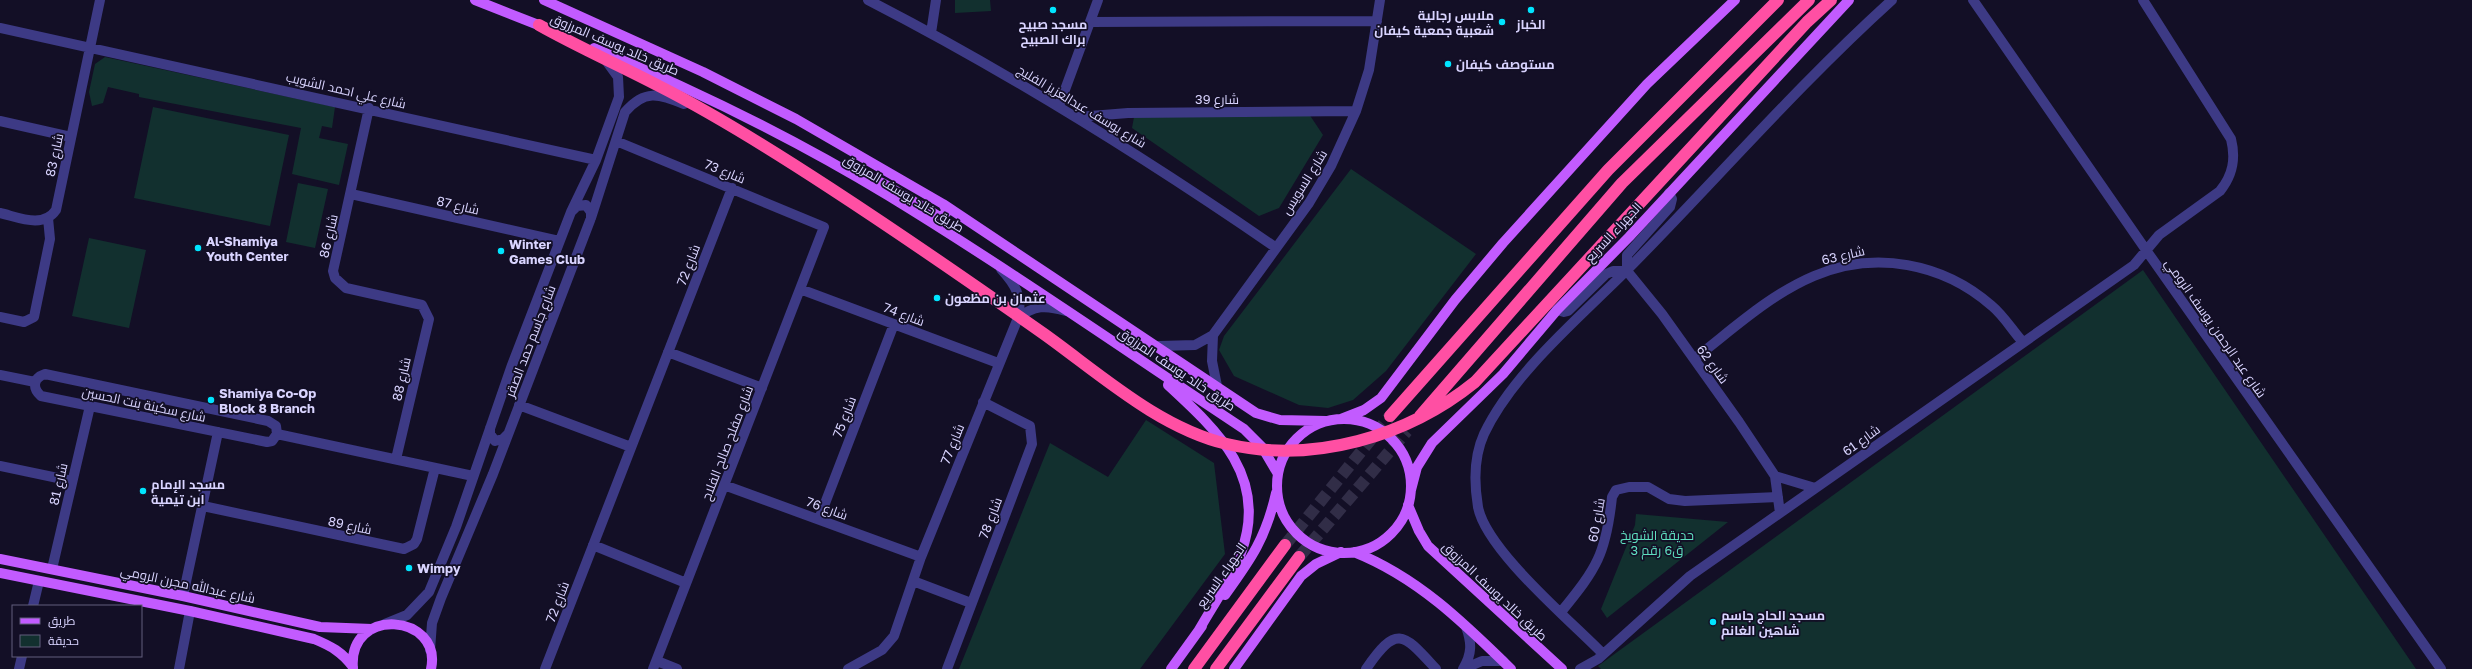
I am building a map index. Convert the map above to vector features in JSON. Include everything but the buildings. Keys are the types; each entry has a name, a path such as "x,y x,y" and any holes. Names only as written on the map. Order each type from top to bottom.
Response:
{"highway":[{"path":"1390,416 1608,170 1778,0"},
{"name":"الجهراء السريع","path":"1407,431 1622,183 1809,0"},
{"path":"539,25 716,117 829,187 959,274 1131,397 1168,420 1206,438 1238,446 1274,451 1310,451 1343,445 1389,431 1430,414 1463,392 1494,363 1664,174 1807,22 1831,0"},
{"path":"1194,669 1285,544"},
{"path":"1216,669 1300,557"}],"main road":[{"name":"طريق خالد يوسف المرزوق","path":"475,0 539,25 655,74 723,106 888,195 999,266 1249,433 1262,447 1278,474"},
{"name":"طريق خالد يوسف المرزوق","path":"544,0 682,62 789,116 943,204 1159,346 1250,409 1267,417 1288,421 1326,422"},
{"path":"564,0 574,13"},
{"path":"1341,419 1360,421 1371,425 1392,439 1403,454 1407,466 1411,490 1408,505 1402,519 1393,531 1375,544 1354,552 1341,552 1314,546 1292,528 1279,503 1277,489 1278,474 1282,460 1300,436 1326,422 1341,419 1364,410 1381,398 1455,300 1503,243 1647,84 1735,0"},
{"name":"الجهراء السريع","path":"1411,490 1417,467 1432,443 1503,374 1557,310 1669,193 1849,0"},
{"path":"823,159 860,172 886,185 940,217 946,213 946,209 943,204"},
{"path":"1144,363 1219,434 1236,460 1246,490 1248,523 1241,552 1199,630"},
{"name":"الجهراء السريع","path":"1171,669 1256,551 1265,534 1277,489"},
{"name":"طريق خالد يوسف المرزوق","path":"1408,505 1419,531 1428,546 1562,669"},
{"path":"1234,669 1301,576 1316,564 1341,552"},
{"path":"1354,552 1384,564 1410,580 1466,627 1511,669"},
{"name":"شارع عبدالله مجرن الرومي","path":"0,559 183,596 320,627 372,629"},
{"name":"شارع عبدالله مجرن الرومي","path":"0,573 190,611 314,639 333,647 345,657 353,668"},
{"path":"353,668 357,645 372,629 385,624 397,623 417,632 430,650 432,668"}],"street":[{"path":"91,47 100,0"},
{"name":"شارع يوسف عبدالعزيز الفليج","path":"868,0 931,33 1078,117 1183,184 1275,247"},
{"path":"931,33 936,0"},
{"path":"1059,106 1098,0"},
{"name":"شارع السويس","path":"1159,346 1195,345 1213,335 1275,247 1309,203 1331,166 1356,111 1369,70 1380,0"},
{"path":"1722,12 1725,0"},
{"path":"1599,661 1561,612 1509,560 1492,538 1478,509 1475,482 1477,457 1484,436 1492,420 1525,375 1572,324 1627,270 1813,76 1892,0"},
{"name":"شارع عبد الرحمن يوسف الرومي","path":"1973,0 2146,250 2441,669"},
{"name":"شارع 61","path":"1580,669 1599,661 1677,585 2022,341 2134,265 2159,234 2220,191 2230,175 2234,157 2231,139 2142,0"},
{"path":"1090,22 1377,21"},
{"name":"شارع علي احمد الشويب","path":"0,28 369,108 596,160"},
{"name":"شارع 83","path":"48,218 56,210 91,47"},
{"name":"شارع جاسم حمد الصقر","path":"385,624 407,615 429,592 456,527 490,428 560,241 571,212 596,160 619,97 618,77 606,59"},
{"name":"شارع جاسم حمد الصقر","path":"430,650 432,623 441,598 508,434 591,218 625,112 643,96 656,94 716,117"},
{"name":"شارع 86","path":"369,108 351,194 334,263 336,278 346,288 422,305"},
{"name":"39 شارع","path":"1078,117 1128,112 1356,111"},
{"path":"0,122 71,137"},
{"name":"شارع 73","path":"616,141 824,227"},
{"name":"شارع 72","path":"545,669 732,188"},
{"path":"1627,270 1627,255 1670,207 1672,199 1669,193"},
{"name":"شارع 87","path":"351,194 560,241"},
{"path":"571,212 577,206 586,204 592,212 591,218"},
{"path":"0,213 36,221 48,218 50,239 34,317 24,322 0,316"},
{"name":"شارع مفلح صالح الفلاح","path":"655,665 824,227"},
{"name":"شارع 63","path":"1694,360 1768,302 1793,287 1814,276 1834,269 1871,261 1910,265 1939,273 1959,282 1994,307 2022,341"},
{"name":"شارع 77","path":"848,669 882,650 891,640 921,557 998,363 1018,318 1020,305 1017,290 999,266"},
{"path":"1557,310 1564,312 1568,311 1609,272 1627,270"},
{"name":"شارع 62","path":"1627,270 1662,314 1775,476 1780,512"},
{"name":"شارع 74","path":"800,289 998,363"},
{"name":"شارع 88","path":"396,459 429,319 422,305"},
{"path":"1018,318 1030,310 1040,306 1050,307 1070,313"},
{"name":"شارع 75","path":"819,519 894,324"},
{"path":"1213,335 1212,361 1217,386"},
{"path":"668,352 762,388"},
{"path":"0,374 35,382"},
{"name":"شارع سكينة بنت الحسين","path":"45,374 167,399 268,421 276,426 277,434 272,441 267,442 41,396 35,389 35,382 40,375 45,374"},
{"name":"شارع 78","path":"947,669 1032,444 1030,426 983,402"},
{"path":"519,405 631,447"},
{"name":"شارع 81","path":"52,569 90,406"},
{"path":"490,428 490,434 495,440 503,439 508,434"},
{"path":"183,596 218,432"},
{"path":"277,434 473,476"},
{"path":"0,466 72,482"},
{"name":"شارع 89","path":"202,506 404,549 414,544 417,539 435,468"},
{"path":"1775,476 1815,488"},
{"name":"شارع 76","path":"724,485 921,557"},
{"name":"شارع 60","path":"1561,612 1588,579 1604,548 1612,497 1616,490 1629,486 1648,487 1669,499 1685,501 1778,497"},
{"path":"593,545 686,583"},
{"path":"34,605 39,581"},
{"path":"913,581 971,603"},
{"path":"178,669 190,611"},
{"path":"1463,669 1471,649 1470,637 1466,627"},
{"path":"1366,669 1384,644 1398,638 1410,641 1436,669"},
{"path":"19,669 22,657"},
{"path":"1463,669 1482,661 1503,661"},
{"path":"655,665 677,669"}],"green space":[{"path":"955,0 990,0 991,11 955,13"},
{"path":"105,57 335,107 332,128 322,126 319,138 348,144 339,185 292,174 301,128 139,97 139,94 108,87 103,103 92,106 89,92 95,64"},
{"path":"153,107 289,135 270,226 134,198"},
{"path":"1309,114 1323,135 1279,208 1259,216 1132,128 1134,117"},
{"path":"1351,169 1476,254 1386,371 1353,400 1328,408 1299,405 1234,376 1219,350 1224,336"},
{"path":"298,183 328,189 315,248 286,242"},
{"path":"89,238 146,250 129,328 72,316"},
{"path":"2143,270 2416,669 1601,669 1598,666"},
{"path":"1146,420 1214,463 1225,554 1140,669 959,669 1050,443 1108,477"},
{"name":"حديقة الشويخ ق6 رقم 3","path":"1636,514 1728,522 1607,618 1601,609 1635,525"}],"tunnel":[{"path":"1285,545 1390,416"},
{"path":"1299,557 1407,431"}],"place":[{"name":"مسجد صبيح براك الصبيح","path":"1053,10"},
{"name":"الخباز","path":"1531,10"},
{"name":"ملابس رجالية شعبية جمعية كيفان","path":"1502,22"},
{"name":"مستوصف كيفان","path":"1448,64"},
{"name":"Al-Shamiya Youth Center","path":"198,248"},
{"name":"Winter Games Club","path":"501,251"},
{"name":"عثمان بن مظعون","path":"937,298"},
{"name":"Shamiya Co-Op Block 8 Branch","path":"211,400"},
{"name":"مسجد الإمام ابن تيمية","path":"143,491"},
{"name":"Wimpy","path":"409,568"},
{"name":"مسجد الحاج جاسم شاهين الغانم","path":"1713,622"}]}
